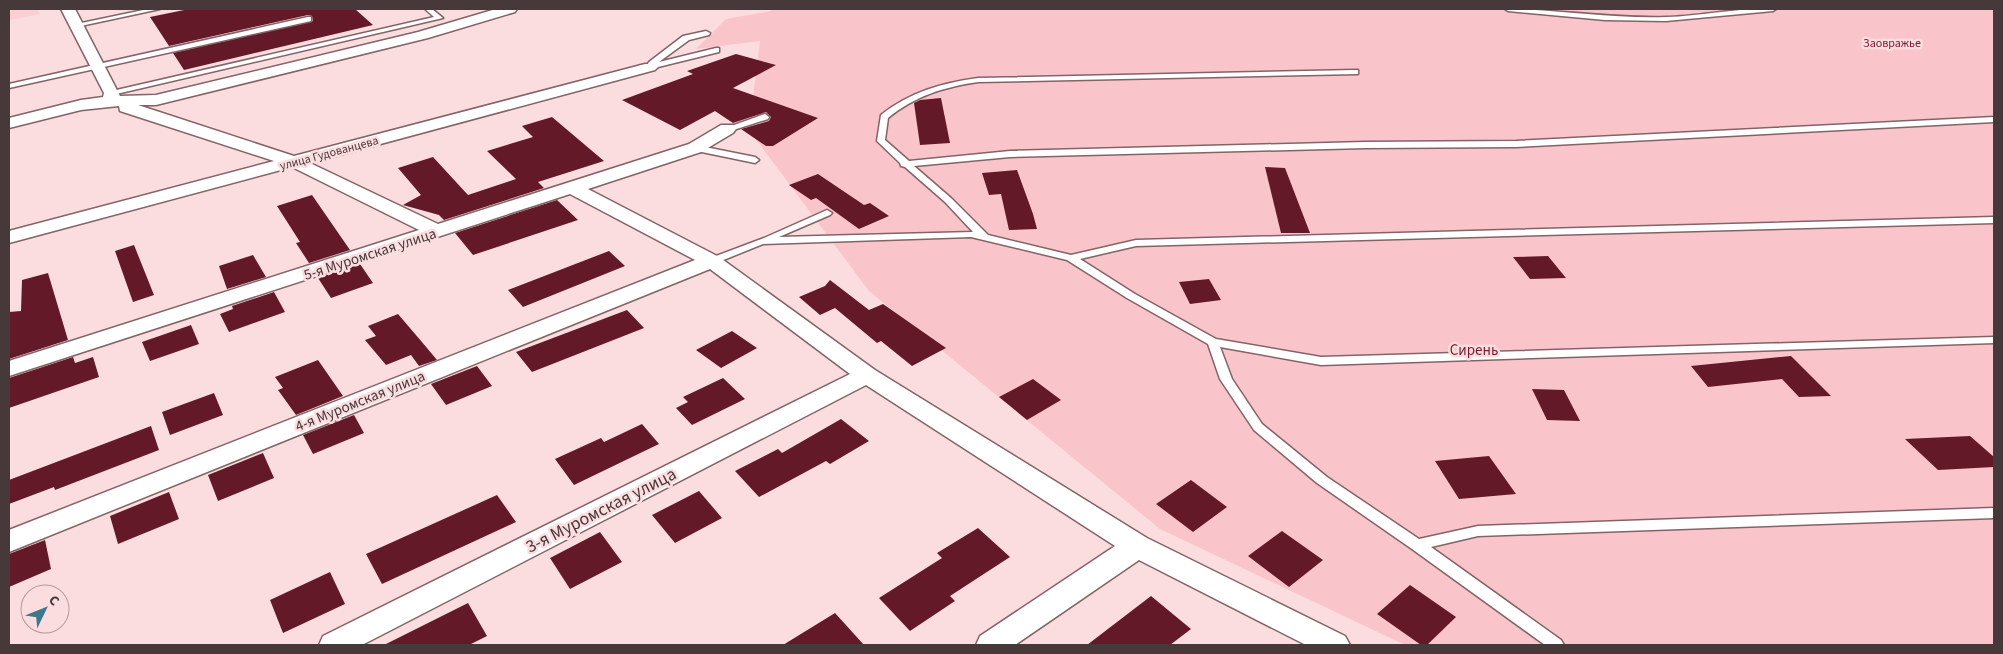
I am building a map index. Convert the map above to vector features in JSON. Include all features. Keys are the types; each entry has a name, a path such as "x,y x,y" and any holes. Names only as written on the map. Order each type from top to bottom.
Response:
{"street":[{"path":"68,9 112,97 296,162 438,232"},
{"path":"9,123 112,97 156,100 201,90 423,35 510,9"},
{"name":"улица Гудованцева","path":"9,237 650,67"},
{"name":"5-я Муромская улица","path":"9,369 695,148 727,129"},
{"path":"572,188 712,261 867,375 1137,546 1334,645"},
{"name":"4-я Муромская улица","path":"9,541 712,261"},
{"name":"3-я Муромская улица","path":"334,645 867,375"},
{"path":"991,645 1137,546"}],"lane":[{"path":"76,25 157,9"},
{"path":"429,10 440,9"},
{"path":"1508,9 1605,18 1666,19 1773,9"},
{"path":"112,97 439,18 429,10"},
{"path":"9,86 308,19"},
{"path":"650,67 686,38 706,34"},
{"path":"650,67 716,50"},
{"path":"984,237 948,200 904,164 881,141 884,117 893,109 927,91 948,83 978,80 1355,72"},
{"path":"727,129 765,117"},
{"path":"904,164 1010,154 1365,145 1516,144 1994,119"},
{"path":"695,148 755,160"},
{"path":"712,261 827,213"},
{"path":"1071,258 1136,243 1994,220"},
{"path":"761,241 970,234 1071,258 1130,296 1213,342 1321,361 1994,340"},
{"path":"1213,342 1226,379 1258,427 1322,480 1417,545 1556,645"},
{"path":"1417,545 1478,531 1994,513"}],"shaded area":[{"path":"9,9 37,9 40,14 9,20"}],"green space":[{"name":"Сирень","path":"770,9 1994,9 1994,645 1405,645 1160,529 869,291 749,130 760,41 696,49 726,19 771,11"}],"building":[{"path":"189,9 355,9 373,25 184,70 173,53 313,21 312,16 308,15 169,46 150,17"},
{"path":"736,54 776,65 733,88 818,118 773,146 766,146 741,129 769,121 771,117 766,112 733,123 715,111 680,130 622,100 693,74 687,71"},
{"path":"941,98 950,143 920,145 914,103 920,100"},
{"path":"552,117 604,161 538,182 544,188 444,220 439,215 403,205 421,195 398,168 433,157 468,195 516,179 487,151 533,137 522,126"},
{"path":"1265,167 1285,168 1310,233 1281,233"},
{"path":"1017,170 1037,229 1009,230 1001,194 989,195 982,173"},
{"path":"818,174 864,205 870,203 889,216 859,229 816,198 811,200 789,185"},
{"path":"312,195 350,250 309,263 296,243 300,242 277,206"},
{"path":"557,200 578,220 473,255 455,233"},
{"path":"134,245 154,295 133,302 115,251"},
{"path":"609,251 625,266 523,307 508,290"},
{"path":"253,255 266,277 227,289 219,266"},
{"path":"1548,256 1566,278 1530,279 1513,257"},
{"path":"360,264 373,283 331,298 318,278"},
{"path":"48,273 68,340 9,359 9,312 21,311 22,280"},
{"path":"1209,279 1221,300 1190,304 1179,282"},
{"path":"830,280 869,310 883,304 946,348 912,366 881,341 877,343 835,308 820,315 799,297 825,286"},
{"path":"274,292 285,312 229,332 220,314 233,309 232,306"},
{"path":"627,310 644,328 532,372 516,352"},
{"path":"398,314 437,360 419,366 411,355 386,365 365,340 376,336 368,326"},
{"path":"191,325 199,344 150,361 142,342"},
{"path":"732,331 757,348 721,368 696,350"},
{"path":"1791,356 1831,396 1799,397 1782,379 1708,387 1691,366"},
{"path":"73,357 75,363 93,357 99,377 9,408 9,378"},
{"path":"318,360 343,396 296,415 278,390 283,388 275,377"},
{"path":"477,366 492,386 446,405 431,384"},
{"path":"723,378 745,399 692,425 676,408 688,402 683,397"},
{"path":"1033,379 1061,400 1027,420 999,397"},
{"path":"1532,389 1564,390 1580,421 1547,420"},
{"path":"214,393 223,415 170,435 162,412"},
{"path":"354,415 364,433 313,454 303,435"},
{"path":"841,419 869,441 830,464 826,461 759,497 735,471 778,449 782,453"},
{"path":"642,424 659,444 574,485 555,459 601,438 604,442"},
{"path":"151,426 159,450 55,490 54,487 9,504 9,480"},
{"path":"1970,436 1994,457 1994,467 1938,470 1905,439"},
{"path":"263,453 274,478 218,501 208,475"},
{"path":"1489,456 1516,494 1459,499 1435,461"},
{"path":"1191,480 1227,507 1193,532 1156,504"},
{"path":"699,491 722,518 675,543 652,515"},
{"path":"169,492 179,519 118,544 110,516"},
{"path":"497,495 516,522 382,584 366,554"},
{"path":"978,528 1010,557 950,596 955,601 910,631 879,598 942,558 937,553"},
{"path":"1282,531 1323,560 1289,587 1248,556"},
{"path":"600,532 622,562 570,589 550,558"},
{"path":"45,540 51,569 9,587 9,554"},
{"path":"330,572 345,604 283,633 270,600"},
{"path":"1410,585 1456,617 1427,645 1421,645 1377,614"},
{"path":"1151,596 1191,629 1170,645 1087,645"},
{"path":"468,603 487,636 469,645 384,645"},
{"path":"835,613 864,645 783,645"}],"park label":[{"name":"Заовражье","path":"1892,43"}]}
